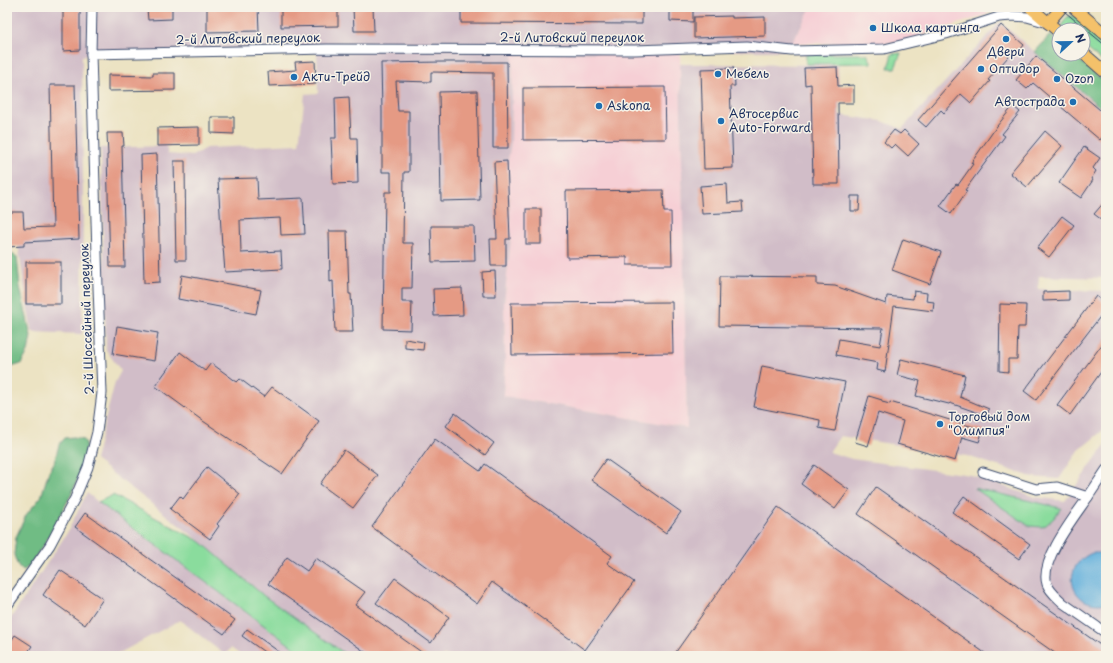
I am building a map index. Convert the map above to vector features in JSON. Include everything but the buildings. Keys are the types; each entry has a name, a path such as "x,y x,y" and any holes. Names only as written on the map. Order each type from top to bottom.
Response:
{"main road":[{"path":"1030,7 1051,25"},
{"path":"1048,22 1062,7"},
{"path":"1073,7 1106,35"},
{"path":"1091,60 1106,73"}],"street":[{"name":"2-й Шоссейный переулок","path":"7,606 50,545 75,498 88,467 97,432 102,394 91,54 92,7"},
{"name":"2-й Литовский переулок","path":"91,54 322,49 635,50 747,46 792,51 884,49 946,34 999,17 1027,17 1048,22"},
{"path":"1106,470 1055,546 1049,562 1046,578 1049,589 1057,598 1106,633"},
{"path":"983,472 1036,489 1057,487 1088,497"}],"shaded area":[{"path":"7,7 811,7 792,43 784,51 513,54 511,142 508,160 511,238 504,303 505,359 503,396 687,428 680,64 838,65 840,115 882,121 902,129 1000,22 1106,113 1106,278 1039,276 1038,289 1106,292 1106,426 1078,451 1059,479 1032,477 967,456 840,436 829,452 852,459 971,475 1035,497 1065,501 1106,444 1106,656 348,656 264,596 201,542 95,460 115,382 121,371 106,350 101,148 166,146 168,154 192,156 206,148 299,144 305,94 318,93 317,49 91,54 82,56 82,334 32,332 18,244 7,243"},
{"name":"Школа картинга","path":"811,7 993,7 986,15 904,41 882,44 792,43"},
{"path":"680,51 687,428 503,396 505,359 504,303 511,238 508,160 511,142 513,54"},
{"path":"87,493 305,656 242,656 231,648 225,655 180,620 114,656 7,656 7,624 67,533"}],"green space":[{"path":"1067,17 1077,17 1083,22 1064,22"},
{"path":"1091,28 1106,40 1106,65 1091,52"},
{"path":"1050,35 1051,62 1081,62 1106,83 1106,112 1035,52"},
{"path":"901,53 895,68 888,68 892,54"},
{"path":"806,54 867,54 872,63 806,64"},
{"path":"7,251 17,257 20,287 31,336 28,352 21,364 11,367 7,367"},
{"path":"74,437 83,439 86,443 84,463 71,495 45,543 28,567 24,570 17,564 14,555 16,537 26,515 41,497 59,445 65,438"},
{"path":"974,488 1061,508 1054,518 1046,525 1042,527 1029,526"},
{"path":"113,495 201,542 264,596 348,656 305,656 98,502"}],"water":[{"path":"1092,553 1106,555 1106,603 1094,604 1085,601 1078,595 1074,587 1072,578 1075,568 1081,560"}],"tram line":[{"path":"1059,7 1106,46"}],"place":[{"name":"Школа картинга","path":"873,28"},
{"name":"Двери","path":"1006,39"},
{"name":"Оптидор","path":"981,69"},
{"name":"Мебель","path":"718,74"},
{"name":"Акти-Трейд","path":"294,77"},
{"name":"Ozon","path":"1057,79"},
{"name":"Автострада","path":"1073,102"},
{"name":"Askona","path":"599,106"},
{"name":"Автосервис Auto-Forward","path":"721,121"},
{"name":"Торговый дом \"Олимпия\"","path":"940,424"}]}
